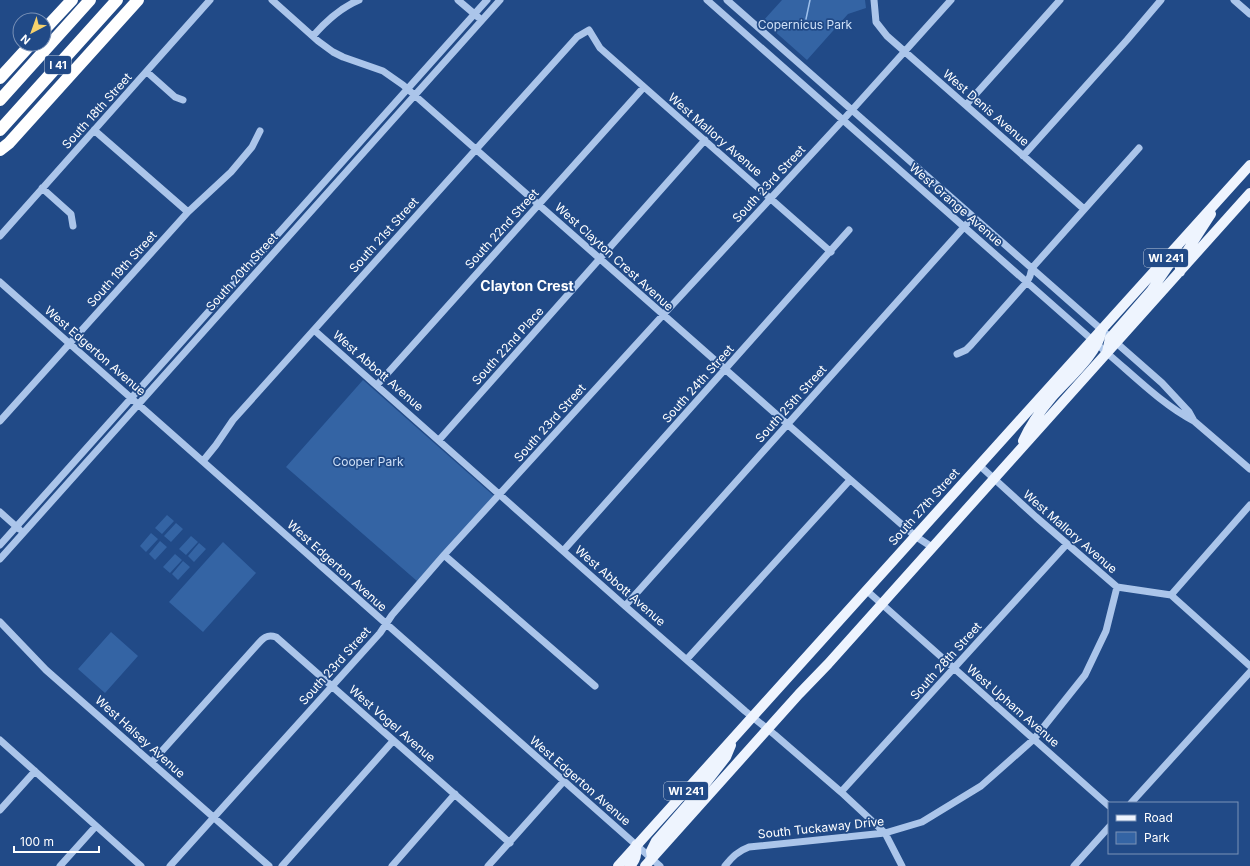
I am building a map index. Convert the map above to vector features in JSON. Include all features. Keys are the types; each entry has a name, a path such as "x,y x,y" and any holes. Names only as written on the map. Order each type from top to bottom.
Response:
{"highway":[{"path":"52,18 66,0"},
{"path":"52,21 72,0"},
{"path":"0,100 90,0"},
{"name":"I 41","path":"0,130 117,0"},
{"path":"0,156 4,146 138,0"},
{"path":"0,78 24,52"}],"main road":[{"name":"South 27th Street","path":"618,866 979,464 1095,342 1101,330 1250,165"},
{"name":"WI 241","path":"1113,340 1180,272 1250,194"},
{"path":"1180,272 1182,259 1210,216 1216,203"},
{"path":"1107,353 1113,340 1151,291 1171,262 1180,242"},
{"path":"1019,451 1027,431 1051,399 1094,351 1095,342"},
{"name":"WI 241","path":"648,862 1107,353"},
{"path":"648,862 656,841 698,793 726,757 735,736"},
{"path":"630,866 635,859 637,852 636,845"}],"street":[{"name":"South 18th Street","path":"0,236 210,0"},
{"name":"West Clayton Crest Avenue","path":"272,0 333,52 383,71 395,78 850,480 915,536 932,547"},
{"path":"313,36 337,12 359,0"},
{"path":"458,0 482,21"},
{"name":"South 20th Street","path":"0,545 487,0"},
{"name":"South 20th Street","path":"0,559 500,0"},
{"name":"West Grange Avenue","path":"707,0 1153,393 1185,417 1194,421"},
{"path":"716,8 723,0"},
{"name":"West Grange Avenue","path":"727,0 1162,383 1188,412 1194,421 1250,469"},
{"name":"West Denis Avenue","path":"874,0 876,22 881,30 1084,209"},
{"name":"South 23rd Street","path":"170,866 332,687 444,555 951,0"},
{"path":"966,105 1060,0"},
{"path":"1024,156 1128,40 1161,0"},
{"path":"1234,0 1250,14"},
{"name":"West Mallory Avenue","path":"589,30 600,48 831,252"},
{"name":"South 21st Street","path":"203,462 216,446 233,420 577,37 589,30"},
{"path":"147,72 175,97 184,100"},
{"name":"South 22nd Street","path":"377,385 644,87"},
{"path":"816,97 825,87"},
{"path":"94,130 188,212"},
{"name":"South 19th Street","path":"0,421 188,212 231,172 252,147 260,131"},
{"path":"872,146 881,136"},
{"name":"South 22nd Place","path":"439,440 705,140"},
{"path":"957,354 966,350 1027,282 1032,268 1139,148"},
{"path":"42,188 71,214 73,226"},
{"name":"South 25th Street","path":"625,606 973,217"},
{"name":"South 24th Street","path":"563,551 849,230"},
{"name":"West Edgerton Avenue","path":"0,282 636,845 648,862 660,866"},
{"path":"1063,314 1073,304"},
{"name":"West Abbott Avenue","path":"314,330 625,606 752,717 841,792 885,833 902,866"},
{"path":"1153,393 1162,383"},
{"name":"West Mallory Avenue","path":"979,464 1117,587 1171,595"},
{"path":"687,659 850,480"},
{"path":"1250,505 1171,595 1250,666"},
{"path":"0,512 24,533"},
{"name":"South 28th Street","path":"841,792 1067,544"},
{"path":"444,555 595,686"},
{"name":"South Tuckaway Drive","path":"725,866 734,854 749,847 885,833 922,822 981,786 1034,739 1085,675 1106,631 1117,587"},
{"name":"West Upham Avenue","path":"866,590 1108,805"},
{"name":"West Halsey Avenue","path":"0,622 46,670 269,866"},
{"name":"West Vogel Avenue","path":"152,762 264,637 270,635 276,637 510,843"},
{"path":"1132,802 1250,672"},
{"path":"0,740 141,866"},
{"path":"282,866 393,741"},
{"path":"0,810 35,771"},
{"path":"488,866 564,781"},
{"path":"392,866 455,794"},
{"path":"60,866 96,826"},
{"path":"1074,866 1108,828"}],"green space":[{"name":"Copernicus Park","path":"782,0 865,0 866,8 848,14 807,60 763,21"},
{"name":"Cooper Park","path":"363,380 494,496 417,581 286,467"},
{"path":"167,515 174,521 162,534 155,528"},
{"path":"176,523 183,529 171,542 164,536"},
{"path":"151,533 158,539 146,552 140,546"},
{"path":"191,536 198,542 186,555 179,549"},
{"path":"160,541 167,547 155,560 149,554"},
{"path":"223,542 256,573 203,632 169,602"},
{"path":"199,543 206,549 194,562 188,556"},
{"path":"175,554 182,560 170,573 163,567"},
{"path":"183,561 190,567 178,580 172,574"},
{"path":"111,632 138,656 105,693 78,669"}],"waterway":[{"path":"806,19 810,0"}],"district":[{"name":"Clayton Crest","path":"527,286"}]}
